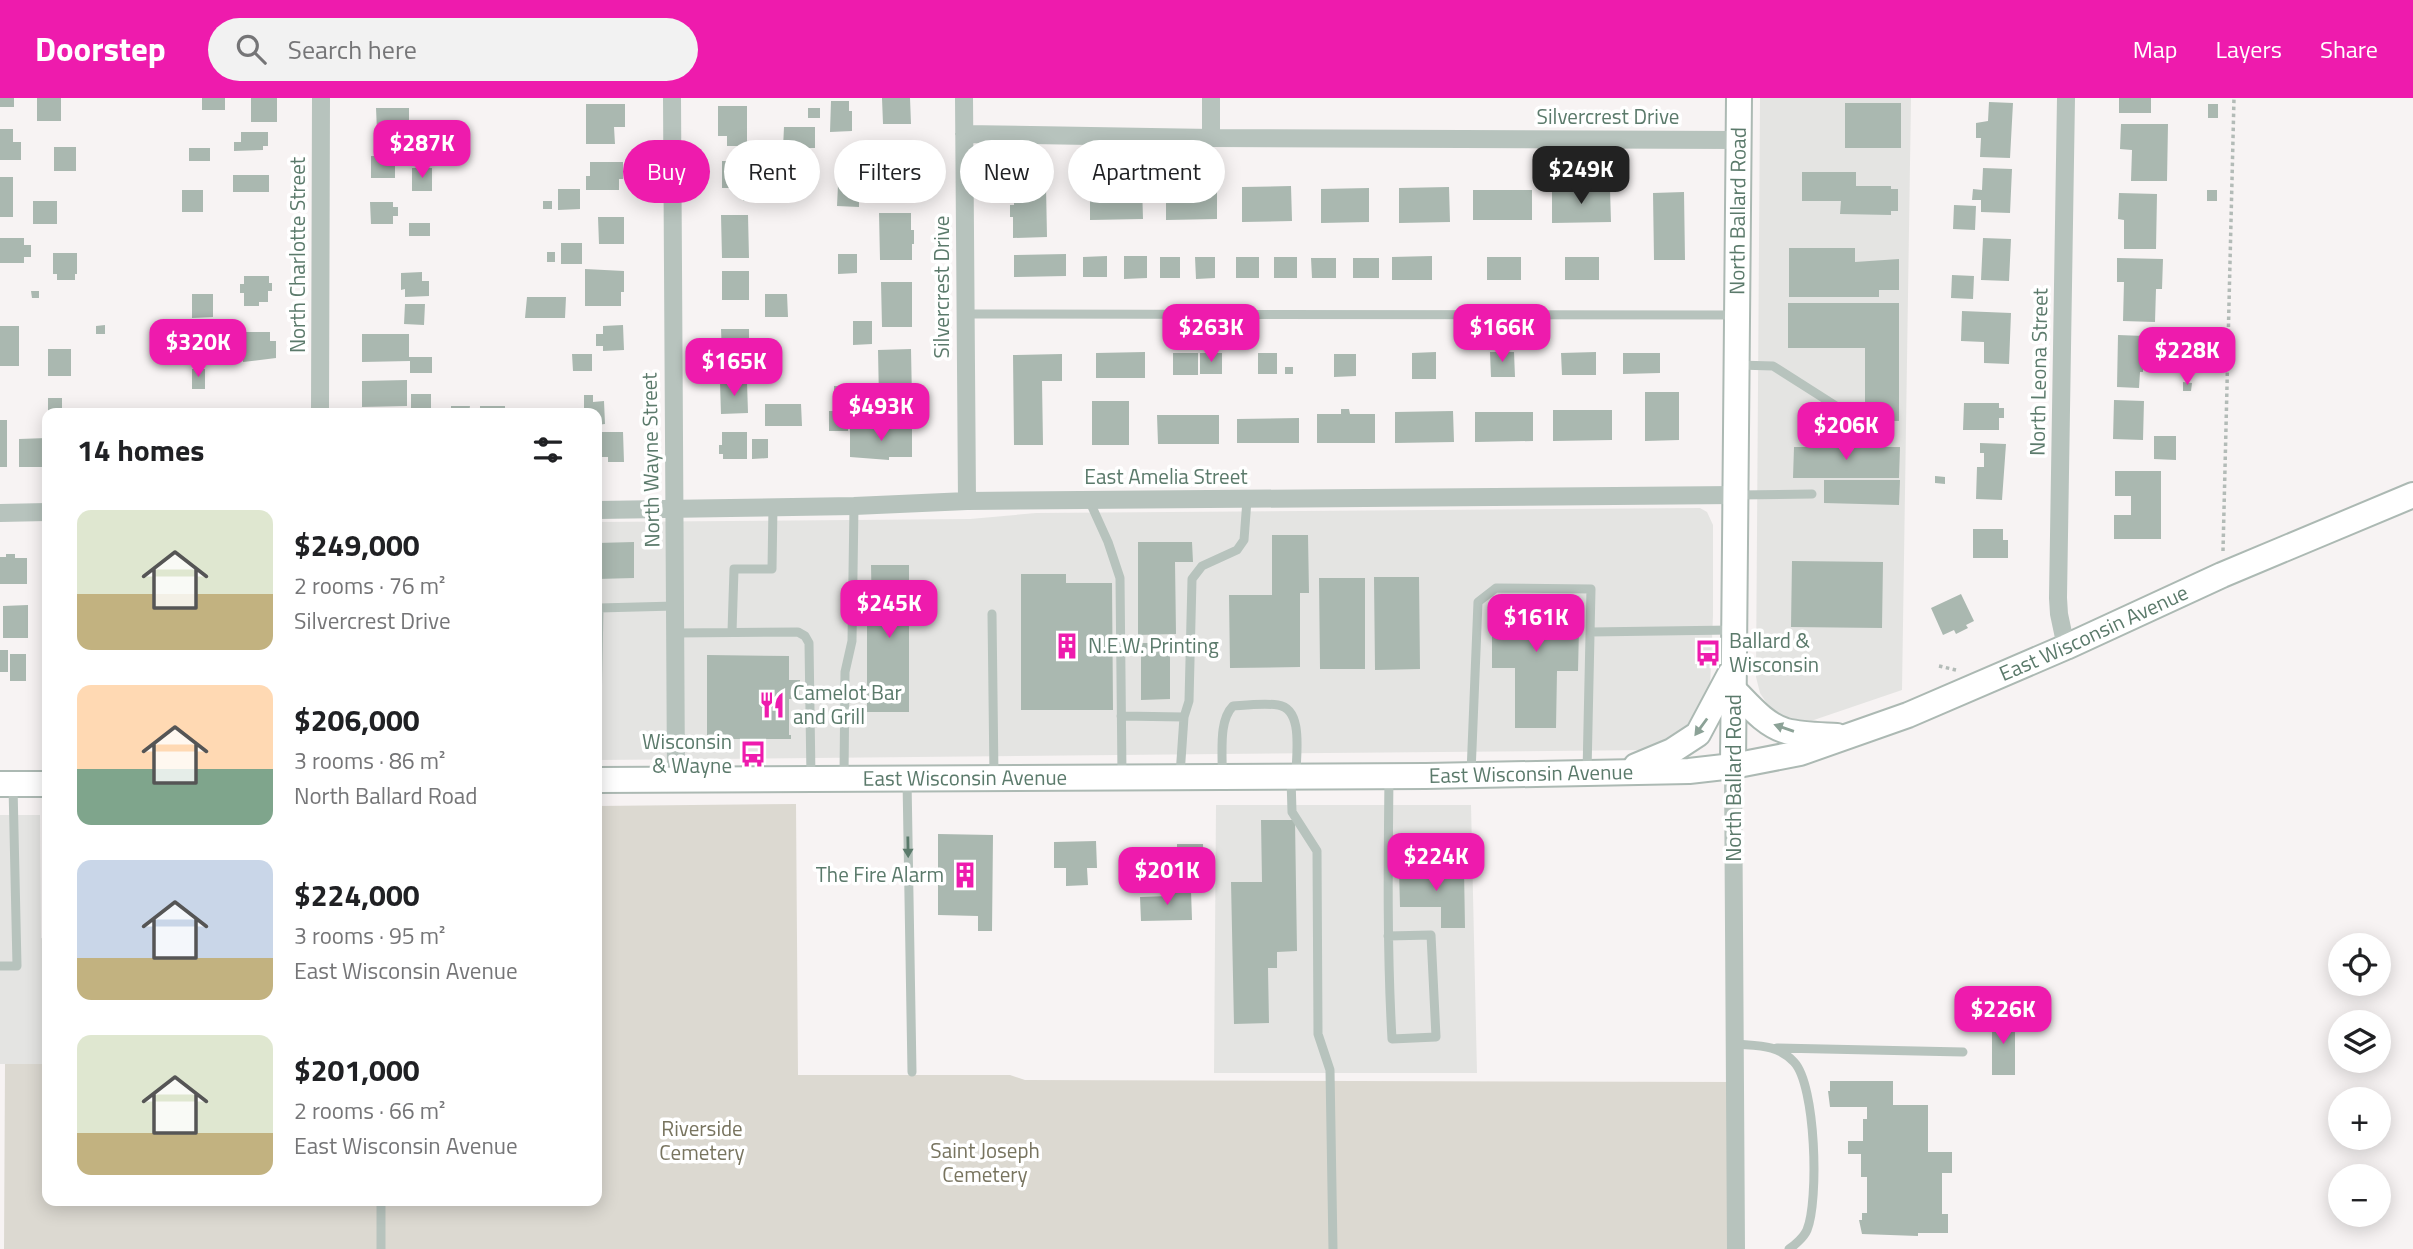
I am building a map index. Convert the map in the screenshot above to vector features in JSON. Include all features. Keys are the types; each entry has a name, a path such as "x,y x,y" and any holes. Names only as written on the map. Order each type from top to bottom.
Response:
{"main road":[{"name":"North Ballard Road","path":"1733,766 1739,98"},
{"name":"East Wisconsin Avenue","path":"602,780 1471,775 1689,771 1733,766 1800,753 1908,715 2066,647 2222,575 2413,495"},
{"path":"1620,773 1672,751 1698,734 1734,678 1762,717 1786,731 1848,738"},
{"path":"7,784 42,784"}],"street":[{"name":"North Charlotte Street","path":"320,408 321,98"},
{"name":"North Wayne Street","path":"672,98 676,779"},
{"path":"964,98 964,134"},
{"path":"1211,138 1212,98"},
{"name":"North Leona Street","path":"2066,98 2058,585 2059,614 2066,647"},
{"name":"Silvercrest Drive","path":"967,502 964,134 1738,140"},
{"name":"East Amelia Street","path":"602,510 1089,500 1736,495"},
{"path":"0,513 42,512"},
{"name":"North Ballard Road","path":"1733,766 1737,1249"}],"lane":[{"path":"964,314 1737,315"},
{"path":"1737,365 1773,366 1836,406"},
{"path":"1736,495 1812,495"},
{"path":"1089,500 1108,542 1120,578 1122,777"},
{"path":"1180,777 1184,717 1189,701 1192,579 1202,566 1237,550 1244,540 1247,500"},
{"path":"732,632 734,569 772,569 773,506"},
{"path":"844,778 845,672 852,641 855,506"},
{"path":"1471,775 1478,602 1496,588 1591,589 1587,773"},
{"path":"602,608 675,606"},
{"path":"992,614 994,778"},
{"path":"1590,632 1734,630"},
{"path":"675,633 798,632 805,636 809,643 811,779"},
{"path":"1222,777 1225,719 1229,709 1233,706 1279,705 1290,710 1295,718 1292,812 1317,851 1318,1034 1331,1070 1333,1249"},
{"path":"1121,716 1184,717"},
{"path":"1388,936 1431,935 1436,1037 1392,1039 1388,936 1389,776"},
{"path":"906,778 912,1072"},
{"path":"0,966 17,965 7,784"},
{"path":"1735,1044 1776,1048 1963,1052"},
{"path":"1776,1048 1796,1064 1809,1100 1814,1148 1813,1193 1807,1231 1789,1249"},
{"path":"381,1206 381,1249"}],"path":[{"path":"2222,575 2234,98"}],"shaded area":[{"path":"1760,98 1911,98 1902,690 1808,722 1788,719 1770,708 1760,693 1756,677"},
{"path":"1700,508 1707,512 1713,525 1710,688 1693,726 1649,750 602,760 602,522 970,519 1036,513"},
{"path":"1216,805 1471,805 1477,1073 1214,1073"},
{"path":"0,815 40,815 42,1064 0,1064"}],"green space":[{"path":"796,804 798,1075 1010,1075 1025,1080 1735,1082 1736,1249 4,1249 5,1064 42,1064 42,1206 602,1206 602,806"}],"building":[{"path":"0,98 14,98 14,107 0,107"},
{"path":"37,98 61,98 61,121 37,121"},
{"path":"202,98 225,98 225,110 202,110"},
{"path":"251,98 277,98 277,122 251,122"},
{"path":"882,98 910,98 911,124 883,124"},
{"path":"2119,98 2151,98 2151,113 2119,113"},
{"path":"831,101 849,101 852,131 830,132"},
{"path":"1989,102 2013,103 2010,158 1980,157 1981,138 1976,138 1976,123 1988,121"},
{"path":"1845,103 1901,103 1901,148 1845,148"},
{"path":"586,104 625,104 625,127 614,127 615,144 586,144"},
{"path":"2208,104 2218,104 2218,118 2208,118"},
{"path":"718,106 747,106 747,140 727,140 727,136 718,136"},
{"path":"376,108 409,108 409,131 377,131"},
{"path":"808,108 820,108 820,118 808,118"},
{"path":"2121,124 2168,124 2167,181 2131,181 2132,150 2120,149"},
{"path":"784,127 815,127 815,140 783,140"},
{"path":"0,129 13,129 13,142 21,142 21,160 0,160"},
{"path":"241,132 268,132 268,146 263,146 263,150 234,151 234,142 241,142"},
{"path":"427,132 450,132 450,146 427,146"},
{"path":"54,147 76,147 76,171 54,171"},
{"path":"189,148 210,148 210,161 189,161"},
{"path":"371,156 395,156 395,178 371,178"},
{"path":"722,161 724,161 724,188"},
{"path":"590,162 623,162 623,179 619,179 619,190 586,190 586,176 590,176"},
{"path":"412,168 432,168 432,191 412,191"},
{"path":"1983,168 2012,169 2010,213 1981,212 1981,200 1972,200 1973,189 1982,190"},
{"path":"1802,172 1856,172 1856,186 1891,186 1891,189 1898,189 1898,211 1891,211 1891,215 1840,214 1841,201 1802,201"},
{"path":"233,175 269,175 269,192 233,192"},
{"path":"0,177 13,177 13,217 0,217"},
{"path":"1291,186 1292,221 1242,222 1242,187"},
{"path":"1449,187 1450,222 1399,223 1399,188"},
{"path":"1369,188 1369,222 1321,223 1321,189"},
{"path":"558,189 580,189 580,209 558,210"},
{"path":"1610,189 1611,222 1552,223 1552,190"},
{"path":"182,190 203,190 203,212 182,212"},
{"path":"1473,190 1532,190 1532,220 1473,220"},
{"path":"2207,190 2217,190 2217,201 2207,201"},
{"path":"1684,192 1685,260 1654,260 1653,193"},
{"path":"2119,193 2157,194 2156,249 2124,249 2124,220 2118,219"},
{"path":"33,201 57,201 57,224 33,224"},
{"path":"543,201 552,201 552,209 543,209"},
{"path":"370,202 393,202 393,207 398,207 398,216 393,216 393,224 371,224"},
{"path":"837,203 859,203 859,207 837,206"},
{"path":"1046,203 1047,237 1013,238 1010,205"},
{"path":"1090,203 1143,203 1143,219 1090,220"},
{"path":"1166,203 1217,203 1217,219 1166,220"},
{"path":"1954,205 1976,206 1975,230 1953,229"},
{"path":"879,213 911,213 911,230 914,230 912,260 880,260"},
{"path":"721,215 748,215 749,258 722,258"},
{"path":"598,217 624,217 624,244 599,244"},
{"path":"409,223 430,223 430,236 409,236"},
{"path":"0,238 24,238 24,245 31,245 31,257 24,257 24,263 0,263"},
{"path":"1983,238 2011,239 2009,281 1981,280"},
{"path":"561,243 582,243 582,264 561,264"},
{"path":"1789,248 1855,248 1855,262 1899,259 1899,290 1879,290 1879,297 1789,297"},
{"path":"547,252 555,252 555,262 547,262"},
{"path":"53,253 77,253 75,280 57,280 57,274 53,274"},
{"path":"838,254 857,254 857,273 838,274"},
{"path":"1066,254 1066,276 1014,277 1014,255"},
{"path":"1107,256 1107,277 1083,277 1083,257"},
{"path":"1124,256 1147,256 1147,278 1124,279"},
{"path":"1432,256 1432,280 1392,280 1392,257"},
{"path":"1160,257 1180,257 1180,278 1160,278"},
{"path":"1195,257 1215,257 1215,278 1196,279"},
{"path":"1236,257 1259,257 1259,278 1236,278"},
{"path":"1274,257 1297,257 1297,278 1274,278"},
{"path":"1487,257 1521,257 1521,280 1487,280"},
{"path":"1565,257 1599,257 1599,280 1565,280"},
{"path":"1311,258 1336,258 1336,278 1312,278"},
{"path":"1353,258 1379,258 1379,278 1353,278"},
{"path":"2117,258 2163,259 2162,289 2156,289 2155,322 2123,321 2124,282 2117,282"},
{"path":"585,269 624,271 621,306 585,306"},
{"path":"722,271 749,271 749,300 722,300"},
{"path":"422,272 422,281 429,281 429,296 405,297 405,289 401,290 401,273"},
{"path":"1952,275 1974,276 1973,299 1951,298"},
{"path":"244,276 269,276 272,291 268,291 268,302 259,302 259,306 244,306 244,293 240,293 240,284 244,284"},
{"path":"881,282 912,282 912,327 882,327"},
{"path":"31,291 39,291 39,298 32,298"},
{"path":"192,294 213,294 213,317 192,318"},
{"path":"765,294 787,294 788,317 765,317"},
{"path":"527,297 566,297 565,318 525,318"},
{"path":"1788,303 1899,303 1899,421 1865,421 1865,348 1788,348"},
{"path":"405,304 425,304 424,325 404,324"},
{"path":"1962,311 2011,313 2009,364 1984,363 1984,342 1961,341"},
{"path":"853,321 872,321 872,344 853,345"},
{"path":"194,322 214,322 214,342 194,342"},
{"path":"105,325 105,334 96,334 96,326"},
{"path":"623,325 624,350 603,351 603,346 596,346 596,334 603,334 603,326"},
{"path":"0,326 19,326 19,366 0,366"},
{"path":"721,329 749,329 749,355 722,356"},
{"path":"242,332 270,332 270,341 276,341 276,358 243,362"},
{"path":"362,334 409,334 409,357 432,357 432,373 410,373 410,361 362,362"},
{"path":"2118,335 2144,336 2143,372 2140,372 2139,388 2117,387"},
{"path":"48,349 71,349 71,376 48,376"},
{"path":"911,349 912,400 879,400 878,350"},
{"path":"755,352 775,352 775,369 755,369"},
{"path":"1145,352 1145,378 1096,378 1096,353"},
{"path":"1436,352 1436,379 1412,379 1412,353"},
{"path":"1490,352 1514,352 1515,377 1491,377"},
{"path":"1596,352 1596,375 1562,375 1561,353"},
{"path":"1173,353 1198,353 1198,375 1173,375"},
{"path":"1200,353 1222,353 1222,374 1200,374"},
{"path":"1258,353 1277,353 1277,374 1258,374"},
{"path":"1623,353 1660,353 1660,373 1623,374"},
{"path":"572,354 592,354 592,371 573,371"},
{"path":"1062,354 1062,381 1042,381 1043,445 1014,445 1013,355"},
{"path":"1334,354 1356,354 1356,376 1334,377"},
{"path":"1285,367 1293,367 1293,374 1285,374"},
{"path":"192,369 205,369 205,389 192,389"},
{"path":"407,380 407,406 362,407 362,381"},
{"path":"720,382 747,382 748,413 721,414"},
{"path":"2183,382 2192,383 2191,391 2183,391"},
{"path":"834,386 856,386 856,407 834,407"},
{"path":"1645,392 1679,392 1679,440 1645,441"},
{"path":"411,394 431,394 431,408 411,408"},
{"path":"584,395 593,395 593,402 604,401 605,424 602,424 602,408 584,408"},
{"path":"48,398 62,398 62,408 48,408"},
{"path":"2114,400 2144,401 2143,440 2113,439"},
{"path":"1092,401 1129,401 1129,445 1092,445"},
{"path":"1964,403 1999,403 1999,408 2004,408 2004,418 1999,418 1999,430 1963,430"},
{"path":"765,404 801,404 802,426 765,426"},
{"path":"451,406 470,406 470,408"},
{"path":"480,406 505,406 505,408"},
{"path":"1341,409 1349,409 1350,414 1375,414 1375,443 1317,443 1317,414 1341,414"},
{"path":"1553,410 1612,410 1612,440 1553,441"},
{"path":"829,411 848,411 848,431 829,431"},
{"path":"850,411 859,411 859,419 851,419"},
{"path":"1453,411 1454,442 1395,443 1395,412"},
{"path":"1475,412 1533,412 1533,441 1475,442"},
{"path":"1157,415 1219,415 1219,444 1158,444"},
{"path":"1299,418 1299,443 1237,443 1237,419"},
{"path":"0,420 7,420 7,467 0,467"},
{"path":"850,429 912,429 912,457 889,457 889,460 850,457"},
{"path":"602,432 623,432 624,462 608,462 608,457 602,457"},
{"path":"722,432 747,432 747,459 723,459 723,454 719,454"},
{"path":"2154,436 2176,436 2176,460 2154,459"},
{"path":"42,438 42,467 19,467 19,439"},
{"path":"752,439 768,439 768,458 752,459"},
{"path":"1980,443 2006,444 2002,500 1976,499 1977,467 1984,467 1984,453 1980,453"},
{"path":"1794,447 1900,447 1899,478 1793,478"},
{"path":"2115,471 2161,471 2161,539 2114,539 2114,515 2131,515 2131,496 2115,496"},
{"path":"1935,476 1945,477 1945,484 1935,483"},
{"path":"1824,480 1900,480 1899,505 1824,503"},
{"path":"1973,529 2003,529 2003,540 2008,540 2008,558 1973,558"},
{"path":"1272,535 1308,535 1309,593 1300,593 1300,667 1230,668 1229,595 1272,595"},
{"path":"634,542 634,578 602,579 602,543"},
{"path":"1138,542 1192,542 1193,562 1175,562 1176,634 1138,635"},
{"path":"6,554 15,554 15,558 27,558 27,584 0,584 0,557 6,557"},
{"path":"1792,561 1883,562 1882,628 1791,627"},
{"path":"871,565 909,565 909,712 867,712 867,620 872,620"},
{"name":"N.E.W. Printing","path":"1021,574 1066,574 1066,583 1112,583 1113,710 1021,710"},
{"path":"1374,577 1419,577 1420,669 1375,670"},
{"path":"1319,578 1365,578 1365,669 1320,669"},
{"path":"1961,594 1974,621 1966,625 1968,628 1956,634 1954,630 1943,635 1931,608"},
{"path":"1503,596 1568,596 1568,628 1579,628 1578,671 1557,671 1556,728 1515,728 1515,668 1492,668 1492,624 1503,624"},
{"path":"28,605 28,638 3,638 3,606"},
{"path":"1141,643 1170,643 1170,699 1141,700"},
{"path":"0,650 8,650 8,672 0,672"},
{"path":"10,654 26,654 26,681 10,681"},
{"path":"707,655 789,656 789,680 800,680 800,699 789,699 791,739 707,739"},
{"path":"1261,820 1295,820 1297,951 1277,952 1277,968 1268,968 1269,1023 1234,1024 1231,882 1262,882"},
{"name":"The Fire Alarm","path":"938,834 993,835 992,931 978,931 978,916 938,915"},
{"path":"1096,841 1097,868 1087,868 1088,885 1066,886 1066,868 1054,868 1054,842"},
{"path":"1177,844 1203,844 1204,868 1177,868"},
{"path":"1464,869 1465,928 1441,928 1441,907 1400,907 1399,870"},
{"path":"1169,890 1191,890 1192,920 1141,921 1140,897 1169,896"},
{"path":"1992,1018 2015,1018 2015,1075 1992,1075"},
{"path":"1830,1081 1893,1081 1893,1105 1928,1105 1928,1152 1952,1152 1952,1173 1942,1173 1942,1214 1948,1214 1948,1233 1918,1233 1918,1236 1862,1234 1859,1220 1862,1220 1862,1213 1867,1213 1867,1177 1861,1177 1861,1154 1848,1154 1848,1141 1863,1141 1863,1119 1867,1119 1867,1107 1830,1107"}],"place":[{"name":"N.E.W. Printing","path":"1067,646"},
{"name":"Ballard & Wisconsin","path":"1708,653"},
{"name":"Camelot Bar and Grill","path":"772,705"},
{"name":"Wisconsin & Wayne","path":"753,754"},
{"name":"The Fire Alarm","path":"965,875"}],"park label":[{"name":"Riverside Cemetery","path":"702,1141"},
{"name":"Saint Joseph Cemetery","path":"985,1163"}]}
